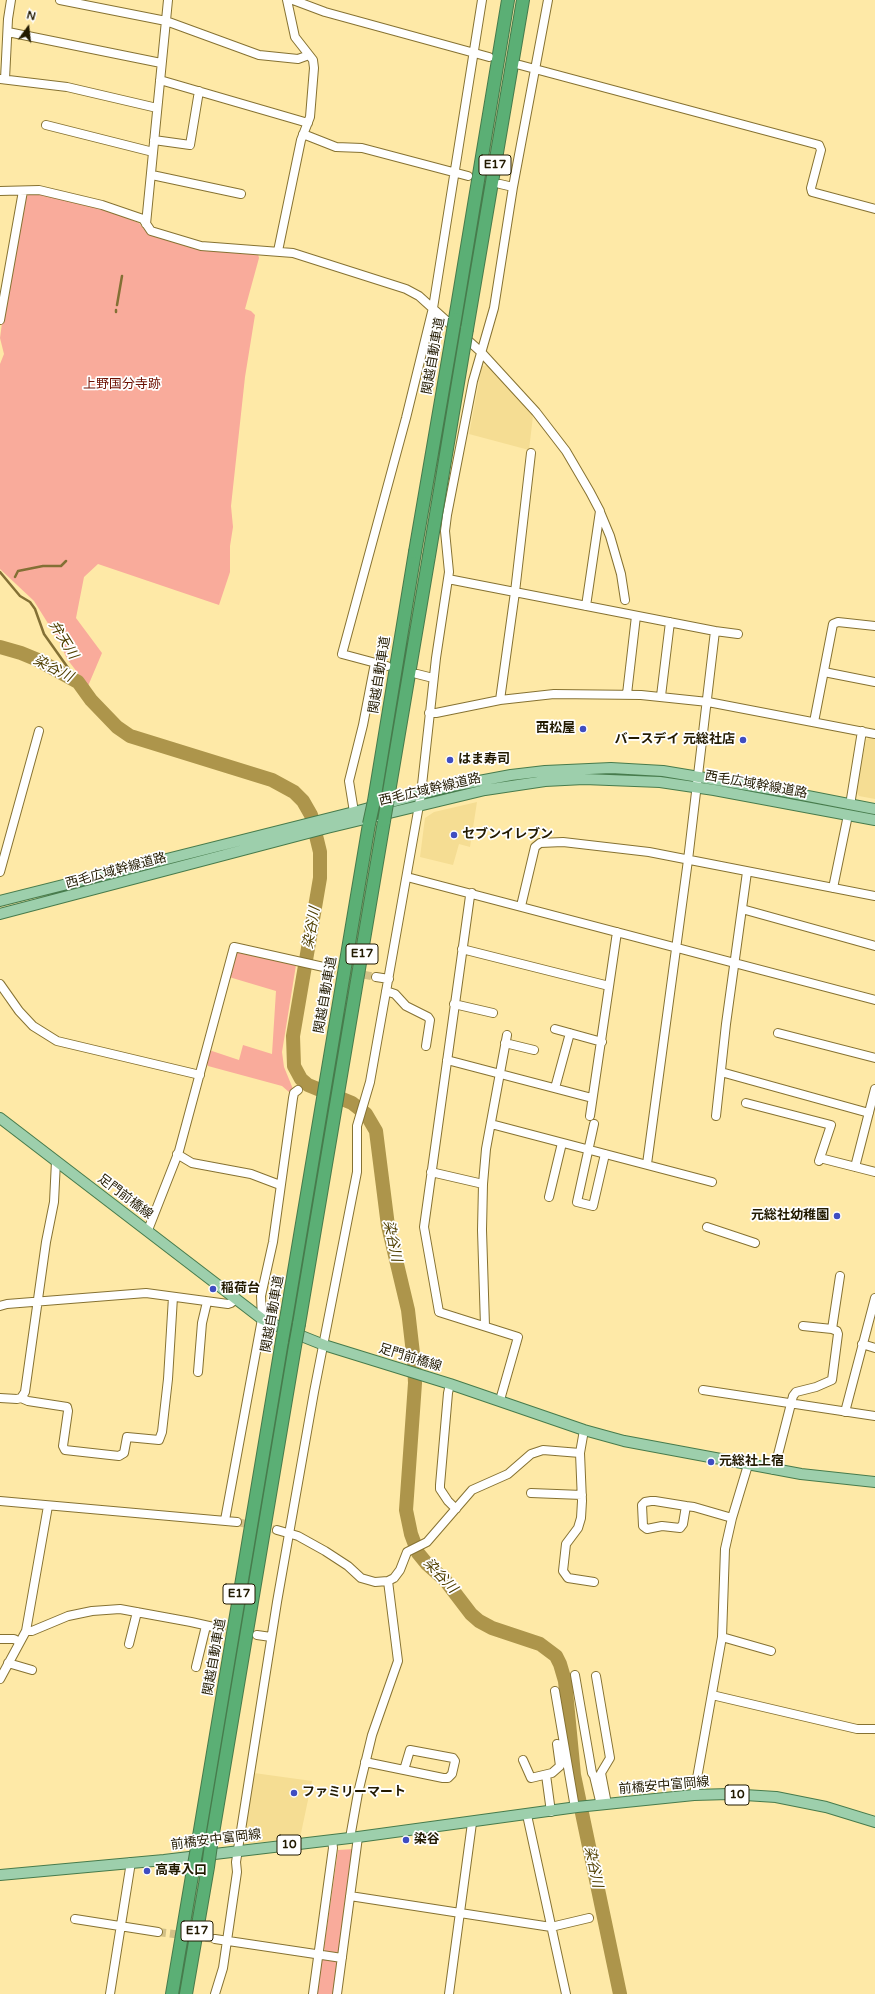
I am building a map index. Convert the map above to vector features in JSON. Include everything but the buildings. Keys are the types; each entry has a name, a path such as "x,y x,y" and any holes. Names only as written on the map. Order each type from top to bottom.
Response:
{"highway":[{"name":"関越自動車道","path":"172,1994 508,0"},
{"name":"E17","path":"186,1994 522,0"}],"main road":[{"name":"西毛広域幹線道路","path":"326,824 354,812 420,794 511,775 584,768 635,768 699,776 875,810"},
{"name":"西毛広域幹線道路","path":"0,901 326,824 418,806 512,785 545,781 616,780 660,782 697,787 875,820"},
{"name":"西毛広域幹線道路","path":"0,914 304,829"},
{"name":"足門前橋線","path":"0,1118 236,1299 262,1318 289,1331 324,1345 500,1400 584,1430 641,1445 774,1470 814,1476 875,1482"},
{"name":"前橋安中富岡線","path":"601,1805 694,1795 729,1794 776,1797 826,1807 875,1822"},
{"name":"10","path":"576,1808 601,1805"},
{"name":"前橋安中富岡線","path":"0,1875 164,1860 238,1850 354,1838 576,1808"}],"street":[{"path":"11,0 3,79 67,87 157,108"},
{"path":"60,0 166,21 255,54 298,59 308,55"},
{"path":"146,224 168,0"},
{"path":"278,251 301,140 311,111 314,68 314,62 298,43 294,34 287,0"},
{"path":"293,0 325,12 488,57"},
{"path":"387,666 342,654 406,418 433,308 482,0"},
{"path":"215,1994 223,1968 237,1872 236,1862 271,1637 357,1172 358,1122 370,1082 407,877 420,794 433,678 449,572 445,531 447,515 481,352 494,308 513,187 548,0"},
{"path":"8,32 161,63"},
{"path":"520,65 819,145 821,150 811,188 812,192 875,209"},
{"path":"160,80 308,123"},
{"path":"154,140 190,145 199,91"},
{"path":"46,125 153,152"},
{"path":"303,134 336,147 362,148 468,176"},
{"path":"152,175 241,194"},
{"path":"500,184 513,187"},
{"path":"0,191 39,190 102,205 143,220 151,231 201,246 278,251 300,254 406,289 419,296 481,352 536,412 566,451 600,511 610,536 621,574 625,600"},
{"path":"0,320 4,270 23,191"},
{"path":"500,700 515,592 531,452"},
{"path":"586,606 600,511"},
{"path":"448,579 715,631 738,634"},
{"path":"626,694 636,616"},
{"path":"662,696 670,622"},
{"path":"814,722 832,626 838,622 875,626"},
{"path":"647,1164 699,776 715,631"},
{"path":"354,812 349,781 363,724 375,663"},
{"path":"824,672 875,682"},
{"path":"417,674 433,678"},
{"path":"429,712 436,713 500,700 554,694 626,694 662,696 708,702 875,734"},
{"path":"0,872 39,731"},
{"path":"850,805 862,731"},
{"path":"833,888 848,815"},
{"path":"521,906 535,847 540,843 562,842 622,849 688,860 875,896"},
{"path":"716,1116 747,872"},
{"path":"407,877 875,1000"},
{"path":"472,894 470,896 454,1004 424,1227 439,1312 518,1337 500,1400"},
{"path":"742,909 875,946"},
{"path":"590,1116 617,932"},
{"path":"148,1230 177,1154 200,1075 234,947 300,963 328,968"},
{"path":"462,949 609,986"},
{"path":"376,977 389,979"},
{"path":"0,984 19,1011 33,1026 57,1041 200,1075"},
{"path":"386,991 395,994 406,1006 430,1020 426,1046"},
{"path":"454,1004 493,1013"},
{"path":"556,1029 602,1042"},
{"path":"555,1088 570,1033"},
{"path":"778,1033 875,1058"},
{"path":"485,1326 486,1319 482,1230 483,1184 486,1149 501,1074 506,1039 534,1050"},
{"path":"447,1060 592,1098"},
{"path":"721,1072 869,1113"},
{"path":"855,1167 875,1089"},
{"path":"225,1520 262,1318 262,1296 273,1242 293,1098 294,1093 298,1090"},
{"path":"746,1103 831,1125 820,1160 875,1172"},
{"path":"491,1124 712,1182"},
{"path":"594,1124 577,1202 593,1206 605,1154"},
{"path":"549,1197 562,1143"},
{"path":"177,1154 192,1163 250,1174 280,1185"},
{"path":"21,1398 25,1389 54,1202 56,1161"},
{"path":"431,1172 483,1184"},
{"path":"708,1227 755,1243"},
{"path":"832,1329 840,1276"},
{"path":"0,1306 38,1301 146,1293 228,1304 236,1299"},
{"path":"0,1398 14,1400 21,1398 28,1401 67,1407 68,1411 63,1446 65,1450 119,1456 124,1453 127,1437 159,1440 162,1432 168,1379 173,1297"},
{"path":"845,1412 875,1298"},
{"path":"198,1372 202,1323 207,1302"},
{"path":"774,1470 792,1405 793,1396 796,1392 816,1387 832,1380 838,1334 837,1331 832,1329 803,1326"},
{"path":"862,1344 875,1348"},
{"path":"450,1384 440,1489 448,1501 456,1509"},
{"path":"703,1390 771,1399 792,1405 875,1416"},
{"path":"584,1430 580,1453 582,1495 580,1522 566,1544 563,1571 568,1578 594,1582"},
{"path":"276,1530 290,1532 325,1551 348,1566 361,1578 375,1582 388,1581 394,1578 400,1570 407,1552 427,1542 472,1490 508,1474 531,1454 543,1450 580,1453"},
{"path":"694,1795 722,1637 724,1555 732,1518 748,1465"},
{"path":"531,1493 582,1495"},
{"path":"0,1501 237,1522"},
{"path":"686,1506 683,1524 680,1528 662,1526 647,1529 644,1526 642,1503 652,1501 686,1506 732,1518"},
{"path":"0,1679 26,1631 48,1506"},
{"path":"337,1994 350,1896 354,1838 365,1762 372,1735 398,1662 388,1581"},
{"path":"26,1631 32,1631 68,1616 92,1612 120,1610 218,1628"},
{"path":"129,1644 137,1612"},
{"path":"196,1667 206,1626"},
{"path":"257,1635 271,1637"},
{"path":"722,1637 771,1651"},
{"path":"0,1639 14,1639 20,1642"},
{"path":"8,1663 32,1670"},
{"path":"575,1675 592,1774 594,1776 601,1805"},
{"path":"596,1676 610,1758 601,1773 601,1805"},
{"path":"555,1691 576,1808"},
{"path":"712,1695 857,1729 875,1729"},
{"path":"523,1760 531,1778 556,1771 560,1766 557,1744"},
{"path":"365,1762 404,1770 448,1778 452,1774 455,1762 453,1758 410,1750 404,1770"},
{"path":"546,1775 551,1812"},
{"path":"527,1815 566,1994"},
{"path":"449,1994 472,1823"},
{"path":"313,1994 333,1848 332,1840"},
{"path":"110,1994 131,1862"},
{"path":"350,1896 551,1927 589,1918"},
{"path":"76,1919 158,1932"},
{"path":"215,1939 342,1958"}],"shaded area":[{"path":"488,365 500,376 533,416 529,450 469,434 482,366"},
{"path":"870,737 875,738 875,799 859,796 856,791 866,740"},
{"path":"477,802 470,847 459,844 453,865 420,857 425,818 434,812"},
{"path":"254,1773 312,1781 300,1838 244,1844"}],"green space":[{"name":"上野国分寺跡","path":"31,192 102,208 139,223 145,230 154,235 201,250 258,254 259,258 245,309 251,311 255,315 245,377 231,506 233,527 230,546 230,572 219,605 98,564 84,577 76,618 102,653 88,686 67,659 59,641 34,601 0,569 0,364 4,354 0,338 9,270 26,195"},
{"path":"240,950 296,965 282,1052 284,1067 293,1089 289,1092 282,1086 208,1066 206,1062 209,1050 239,1060 243,1045 272,1054 276,991 229,977 236,953"},
{"path":"354,1849 339,1951 335,1953 325,1951 324,1948 338,1850"},
{"path":"325,1959 335,1960 337,1963 333,1994 317,1994 321,1961"}],"waterway":[{"path":"117,305 122,276"},
{"path":"15,577 18,571 43,566 61,566 66,561"},
{"name":"弁天川","path":"0,572 20,596 30,602 35,609 44,634 78,682"},
{"name":"染谷川","path":"0,647 38,660 78,682 91,700 117,727 130,736 272,780 294,792 303,801 311,815 320,852 320,878 293,1036 294,1066 301,1079 308,1085 352,1103 366,1114 376,1131 388,1226 408,1310 414,1362 415,1383 406,1510 411,1534 418,1553 427,1564 445,1580 471,1614 479,1621 492,1628 540,1644 556,1656 560,1664 565,1681 574,1775 620,1994"}],"tunnel":[{"path":"328,968 376,977"},
{"path":"237,1522 277,1530"},
{"path":"218,1628 251,1634"},
{"path":"158,1932 215,1939"}],"place":[{"name":"西松屋","path":"583,729"},
{"name":"バースデイ 元総社店","path":"743,740"},
{"name":"はま寿司","path":"450,760"},
{"name":"セブンイレブン","path":"454,835"},
{"name":"元総社幼稚園","path":"837,1216"},
{"name":"稲荷台","path":"213,1289"},
{"name":"元総社上宿","path":"711,1462"},
{"name":"ファミリーマート","path":"294,1793"},
{"name":"染谷","path":"406,1840"},
{"name":"高専入口","path":"147,1871"}]}
